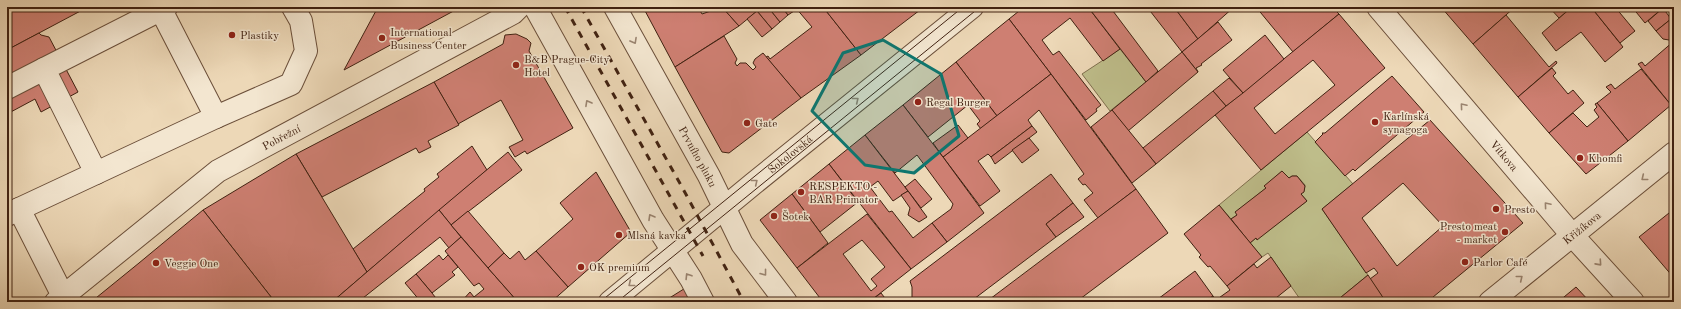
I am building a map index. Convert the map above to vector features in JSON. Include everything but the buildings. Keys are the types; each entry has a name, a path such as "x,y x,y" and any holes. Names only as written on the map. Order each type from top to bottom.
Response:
{"street":[{"path":"13,212 216,117 291,84 306,51 301,21 293,7"},
{"name":"Pobřežní","path":"13,212 60,299 218,171 513,14 518,7"},
{"path":"536,7 653,220 691,279 703,302"},
{"name":"Prvního pluku","path":"615,7 725,207 742,244 786,302"},
{"name":"Sokolovská","path":"610,302 972,7"},
{"name":"Vítkova","path":"1378,7 1572,235 1633,302"},
{"path":"7,88 164,8 216,117"},
{"path":"44,68 96,173"},
{"name":"Křižíkova","path":"1490,302 1674,153"}],"highlighted area":[{"path":"883,40 941,74 959,136 914,173 865,165 812,111 843,53"}],"shaded area":[{"path":"1120,49 1146,82 1110,111 1082,74"},
{"path":"1307,132 1353,184 1322,209 1368,275 1335,302 1302,302 1268,253 1262,257 1250,243 1307,201 1301,194 1304,191 1305,185 1297,176 1292,176 1289,178 1282,171 1265,186 1266,188 1236,212 1237,215 1231,219 1219,205"}],"tram line":[{"path":"600,302 963,7"},
{"path":"617,302 980,7"}],"railway":[{"path":"565,7 703,256"},
{"path":"581,7 682,187 744,302"}],"place":[{"name":"Plastiky","path":"232,35"},
{"name":"International Business Center","path":"382,38"},
{"name":"B&B Prague-City Hotel","path":"516,65"},
{"name":"Regal Burger","path":"918,102"},
{"name":"Karlínská synagoga","path":"1375,122"},
{"name":"Gate","path":"747,123"},
{"name":"Khomfi","path":"1580,158"},
{"name":"RESPEKTO - BAR Primator","path":"801,192"},
{"name":"Presto","path":"1496,209"},
{"name":"Šotek","path":"774,216"},
{"name":"Presto meat - market","path":"1505,232"},
{"name":"Mlsná kavka","path":"619,235"},
{"name":"Parlor Café","path":"1465,262"},
{"name":"Veggie One","path":"156,263"},
{"name":"OK premium","path":"581,267"}]}
